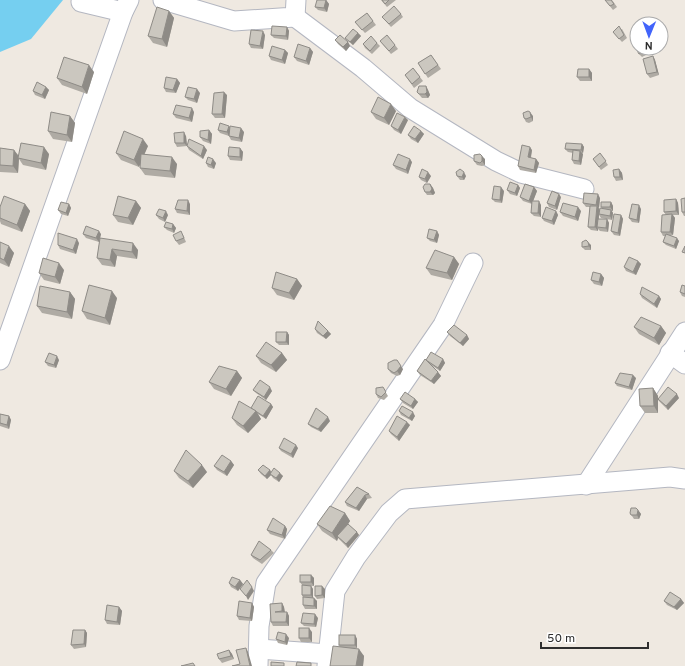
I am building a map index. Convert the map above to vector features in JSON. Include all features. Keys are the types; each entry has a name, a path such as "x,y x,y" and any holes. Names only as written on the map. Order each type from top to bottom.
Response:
{"street":[{"path":"163,0 234,21 296,8 410,108 496,161 521,173 584,189"},
{"path":"0,360 126,6 81,2"},
{"path":"473,263 443,325 266,583 259,626 259,658 328,660 335,591 356,557 389,513 405,499 670,477 685,479"},
{"path":"586,485 685,332"},
{"path":"670,353 685,364"}],"water":[{"path":"0,0 63,0 31,39 0,52"}],"building":[{"path":"317,0 326,0 324,8 315,7"},
{"path":"382,0 389,0 385,4"},
{"path":"605,0 611,0 614,4 610,6"},
{"path":"394,6 401,14 389,24 382,17"},
{"path":"157,7 169,11 162,39 148,36"},
{"path":"367,13 373,21 362,30 355,22"},
{"path":"272,26 287,27 286,36 271,35"},
{"path":"619,26 624,35 619,39 613,32"},
{"path":"353,29 358,33 350,42 345,38"},
{"path":"251,30 263,31 260,46 249,44"},
{"path":"340,35 348,42 343,47 335,40"},
{"path":"387,35 395,45 389,51 380,41"},
{"path":"371,36 377,43 370,51 363,44"},
{"path":"298,44 310,48 306,61 294,57"},
{"path":"272,46 285,50 282,60 269,56"},
{"path":"431,55 438,65 425,74 418,63"},
{"path":"653,56 657,72 647,74 643,59"},
{"path":"64,57 89,65 82,87 57,78"},
{"path":"413,68 420,77 412,84 405,75"},
{"path":"578,69 589,69 589,77 577,77"},
{"path":"166,77 177,79 173,90 164,88"},
{"path":"37,82 46,87 42,95 33,91"},
{"path":"419,86 426,86 427,92 425,94 419,94 417,92"},
{"path":"188,87 197,89 194,99 185,97"},
{"path":"224,92 222,114 212,114 214,93"},
{"path":"378,97 391,104 384,118 371,112"},
{"path":"176,105 192,108 189,118 173,114"},
{"path":"528,111 530,112 531,117 526,119 524,118 523,113"},
{"path":"51,112 70,116 67,135 48,131"},
{"path":"397,113 405,117 398,130 391,126"},
{"path":"220,123 229,126 227,132 218,130"},
{"path":"230,126 241,128 239,138 229,136"},
{"path":"414,126 421,131 415,139 408,135"},
{"path":"209,130 208,140 200,137 200,131"},
{"path":"124,131 143,139 134,160 116,153"},
{"path":"184,132 184,143 175,143 174,133"},
{"path":"189,139 204,146 201,156 187,146"},
{"path":"21,143 44,147 41,163 18,158"},
{"path":"566,143 582,144 581,150 565,149"},
{"path":"522,145 530,147 528,157 536,159 534,170 518,166"},
{"path":"229,147 240,148 240,157 228,156"},
{"path":"0,148 14,150 13,166 0,165"},
{"path":"573,150 580,151 579,161 572,160"},
{"path":"600,153 606,161 599,167 593,159"},
{"path":"141,154 172,157 170,171 140,168"},
{"path":"398,154 410,159 406,170 393,165"},
{"path":"480,154 482,156 482,161 480,163 474,161 474,155"},
{"path":"208,157 213,159 211,165 206,163"},
{"path":"422,169 428,172 425,179 419,177"},
{"path":"460,169 464,172 462,177 457,176 456,172"},
{"path":"619,169 620,177 614,177 613,170"},
{"path":"510,182 518,185 515,193 507,190"},
{"path":"425,184 430,184 432,189 430,192 425,192 423,187"},
{"path":"525,184 534,187 529,201 520,197"},
{"path":"494,186 501,187 500,200 492,199"},
{"path":"552,191 559,194 555,206 547,203"},
{"path":"584,193 598,194 596,205 583,203"},
{"path":"4,196 25,204 17,225 0,218 0,207"},
{"path":"118,196 136,201 128,218 113,215"},
{"path":"685,198 685,212 682,212 681,199"},
{"path":"676,199 676,211 664,212 664,200"},
{"path":"178,200 188,200 187,211 175,209"},
{"path":"532,201 539,201 538,213 531,213"},
{"path":"61,202 69,204 66,213 58,210"},
{"path":"601,202 611,202 610,207 601,207"},
{"path":"563,203 578,207 575,217 560,212"},
{"path":"632,204 639,205 637,220 629,218"},
{"path":"590,206 597,206 595,227 588,227"},
{"path":"546,207 556,211 552,221 542,218"},
{"path":"600,208 611,210 610,216 599,214"},
{"path":"159,209 166,211 163,218 156,215"},
{"path":"614,214 621,215 618,233 611,231"},
{"path":"672,214 670,232 661,232 662,215"},
{"path":"598,219 607,219 606,228 597,227"},
{"path":"166,222 173,224 172,229 164,227"},
{"path":"86,226 99,231 96,238 83,234"},
{"path":"429,229 437,231 434,240 427,238"},
{"path":"181,231 184,238 176,241 173,235"},
{"path":"58,233 77,239 73,250 58,245"},
{"path":"666,234 677,238 674,246 663,242"},
{"path":"100,238 133,243 132,252 112,249 110,260 97,258"},
{"path":"586,240 589,246 582,247 582,242"},
{"path":"0,242 9,246 4,260 0,258"},
{"path":"685,246 685,253 682,252"},
{"path":"435,250 454,257 447,273 426,268"},
{"path":"629,257 638,261 633,272 624,267"},
{"path":"43,258 59,263 55,277 39,273"},
{"path":"276,272 297,279 289,293 272,288"},
{"path":"593,272 601,274 599,282 591,280"},
{"path":"89,285 112,291 105,318 82,311"},
{"path":"682,285 685,286 685,294 680,292"},
{"path":"40,286 70,292 67,312 37,306"},
{"path":"642,287 659,296 654,304 640,294"},
{"path":"641,317 661,326 654,338 634,327"},
{"path":"318,321 328,331 323,336 315,329"},
{"path":"454,325 467,335 460,343 447,332"},
{"path":"276,332 287,332 286,342 276,342"},
{"path":"266,342 282,353 271,365 256,356"},
{"path":"431,352 443,359 438,368 426,360"},
{"path":"49,353 57,356 54,365 45,362"},
{"path":"425,359 438,372 431,381 417,371"},
{"path":"397,360 401,366 394,373 388,369 388,363"},
{"path":"219,366 237,371 226,389 209,382"},
{"path":"620,373 633,375 629,387 615,383"},
{"path":"260,380 270,387 264,397 253,390"},
{"path":"383,387 386,392 381,397 376,394 376,388"},
{"path":"668,387 677,394 666,406 658,399"},
{"path":"653,388 654,406 640,406 639,389"},
{"path":"405,392 415,399 411,406 400,399"},
{"path":"258,396 271,404 263,416 251,408"},
{"path":"239,401 256,411 243,426 232,418"},
{"path":"402,406 413,412 409,418 399,411"},
{"path":"316,408 328,417 318,429 308,424"},
{"path":"0,414 9,416 7,425 0,423"},
{"path":"397,416 407,422 397,437 389,431"},
{"path":"284,438 296,445 291,454 279,448"},
{"path":"186,450 202,465 188,481 174,471"},
{"path":"222,455 231,461 224,472 214,466"},
{"path":"263,465 270,470 265,476 258,470"},
{"path":"274,468 280,473 276,478 270,474"},
{"path":"357,487 369,494 365,495 356,508 345,502"},
{"path":"330,506 345,513 332,533 317,524"},
{"path":"631,508 636,508 638,510 637,515 631,515"},
{"path":"273,518 285,526 282,535 267,530"},
{"path":"348,524 357,532 346,544 337,536"},
{"path":"259,541 271,550 260,560 251,555"},
{"path":"300,575 311,575 311,582 300,582"},
{"path":"232,577 240,580 235,587 229,583"},
{"path":"247,580 252,587 246,596 240,589"},
{"path":"302,585 311,586 311,595 302,595"},
{"path":"315,586 322,586 322,595 315,596"},
{"path":"670,592 681,599 674,607 664,601"},
{"path":"303,597 314,598 314,606 303,605"},
{"path":"239,601 252,603 250,618 237,616"},
{"path":"282,603 282,611 275,612 287,612 286,622 271,622 270,604"},
{"path":"107,605 119,607 117,622 105,620"},
{"path":"303,613 315,614 314,624 301,623"},
{"path":"299,628 309,628 309,638 299,638"},
{"path":"73,630 85,630 84,644 71,645"},
{"path":"278,632 286,634 285,642 276,639"},
{"path":"339,635 355,635 355,645 339,645"},
{"path":"333,646 359,649 356,666 330,666"},
{"path":"246,648 250,666 232,666 240,664 236,650"},
{"path":"229,650 231,656 219,659 217,654"},
{"path":"271,662 284,663 284,666 271,666"},
{"path":"297,662 311,663 311,666 296,666"},
{"path":"193,663 195,666 181,666"}]}
